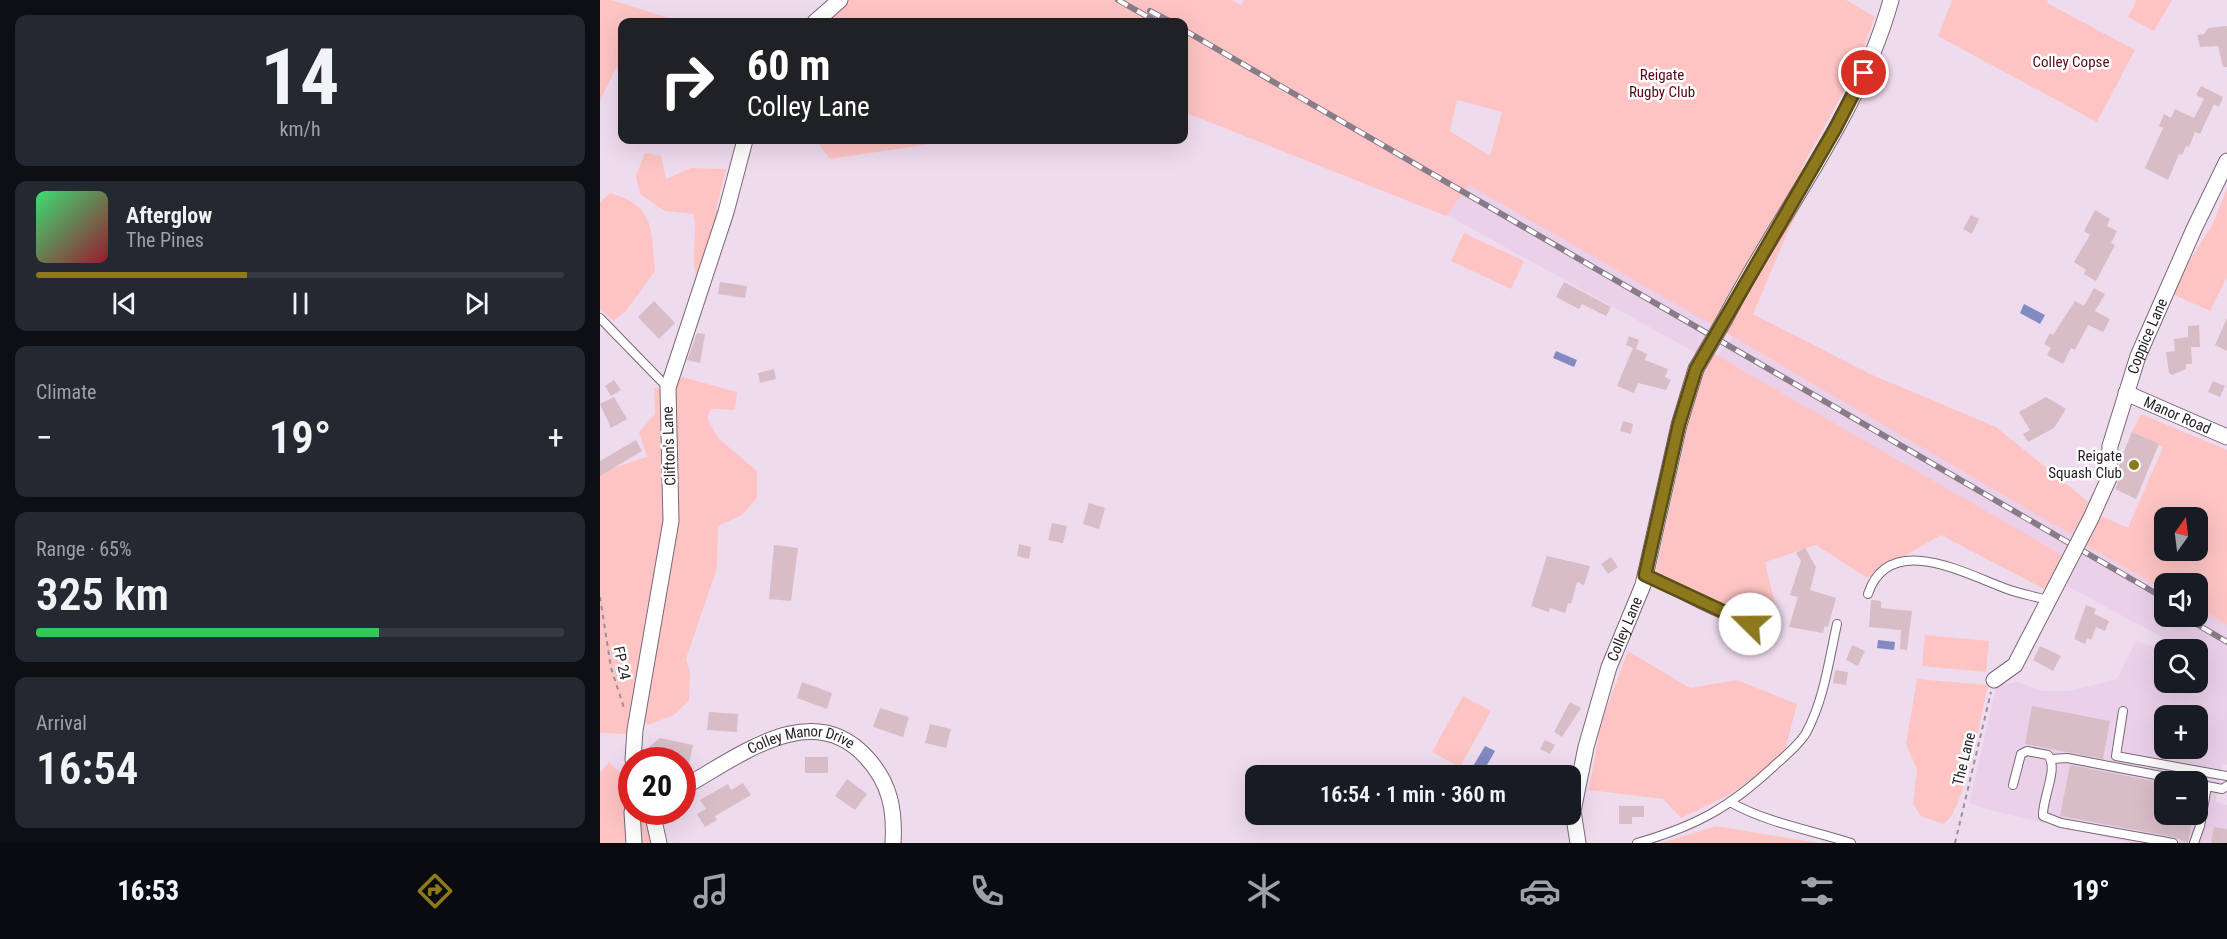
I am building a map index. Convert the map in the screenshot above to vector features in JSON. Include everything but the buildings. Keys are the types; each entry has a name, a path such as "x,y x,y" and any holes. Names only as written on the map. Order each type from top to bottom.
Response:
{"street":[{"path":"820,18 840,0"},
{"name":"Colley Lane","path":"1578,843 1573,811 1586,747 1609,667 1645,575 1679,424 1696,369 1840,119 1864,73 1888,2"},
{"name":"Clifton's Lane","path":"634,747 639,707 671,520 668,387 726,212 744,144"},
{"name":"Coppice Lane","path":"2047,600 2091,518 2109,478 2110,446 2126,393 2160,303 2227,161"},
{"name":"Manor Road","path":"2126,393 2227,437"},
{"path":"1994,680 2015,665 2047,600"},
{"name":"Colley Manor Drive","path":"696,780 780,735 810,731 828,733 859,749 881,775 893,805 893,843"},
{"path":"633,825 634,843"},
{"path":"655,825 659,843"}],"lane":[{"path":"600,318 668,387"},
{"path":"1868,594 1878,576 1893,565 1912,560 1948,565 2009,590 2047,600"},
{"path":"1645,575 1734,618 1763,626 1776,624"},
{"path":"1637,843 1677,831 1706,819 1747,791 1805,735 1820,700 1837,624"},
{"path":"2123,711 2116,756 2227,776"},
{"path":"2013,785 2021,753 2027,751 2041,753 2051,759 2067,758 2154,775"},
{"path":"2051,759 2043,816 2061,823 2172,843"},
{"path":"2208,786 2222,789 2227,786"},
{"path":"1730,802 1754,815 1803,827 1851,843"},
{"path":"2194,843 2198,825"}],"path":[{"name":"FP 24","path":"600,597 611,668 625,710"},
{"name":"The Lane","path":"1955,843 1994,680"}],"shaded area":[{"path":"1232,0 1700,318 1713,324 1698,354 1188,71 1188,20"},
{"path":"1741,327 2089,506 2046,590 1711,364"},
{"path":"2086,545 2154,584 2154,627 2208,627 2208,614 2227,625 2227,765 2222,764 2216,802 2227,805 2227,843 2132,843 1985,809 1969,803 1997,685 2018,682 2043,691 2070,691 2117,679 2136,641 2154,646 2154,693 2208,693 2208,639 2161,639 2162,637 2067,586"}],"green space":[{"path":"600,0 611,0 669,18 618,18 618,69 616,68 600,101"},
{"name":"Reigate Rugby Club","path":"837,0 1232,0 1242,5 1244,0 1846,0 1875,17 1855,71 1801,169 1815,178 1787,234 1753,314 1870,374 1996,427 2090,503 2072,535 1723,331 1732,316 1721,310 1713,324 1700,318 1469,185 1446,216 1188,114 1188,18 817,18","holes":["1457,100 1502,112 1490,156 1450,131"]},
{"name":"Colley Copse","path":"1952,0 2048,0 2047,3 2135,50 2097,122 1938,36"},
{"path":"2137,0 2172,0 2154,31 2128,17"},
{"path":"819,144 929,144 830,159"},
{"path":"645,153 661,156 666,179 691,168 726,169 716,209 720,214 697,279 694,263 695,222 693,214 665,211 640,194 636,176"},
{"path":"2227,189 2227,277 2210,311 2170,293 2212,225"},
{"path":"610,193 625,198 643,213 651,232 655,271 626,311 613,321 600,309 600,202"},
{"path":"1464,233 1524,261 1511,289 1451,261"},
{"path":"1711,352 2062,555 2046,590 1941,535 1867,578 1816,545 1765,562 1776,609 1766,613 1756,611 1750,619 1655,574 1700,371"},
{"path":"682,377 737,392 735,410 711,409 707,418 718,438 757,471 757,498 742,515 718,526 717,568 686,659 690,672 689,700 674,715 648,725 640,717 662,582 672,384"},
{"path":"654,388 665,389 668,501 631,734 600,733 600,472 647,457 639,432 655,414"},
{"path":"2141,414 2227,450 2227,625 2208,614 2208,573 2154,573 2154,584 2086,545 2101,516 2128,528 2163,447 2132,432"},
{"path":"1925,635 1989,641 1986,672 1922,666"},
{"path":"1628,651 1690,688 1737,680 1797,704 1783,758 1727,796 1681,818 1663,799 1589,790 1601,723"},
{"path":"1917,679 1988,685 1965,783 1951,816 1943,824 1921,816 1913,804 1917,769 1906,744"},
{"path":"1463,696 1491,711 1461,765 1456,765 1432,752"},
{"path":"609,762 618,771 618,825 628,825 629,843 600,843 600,773"},
{"path":"638,825 650,825 655,843 639,843"},
{"path":"1716,826 1818,843 1661,843"}],"water":[{"path":"2024,304 2045,315 2040,324 2020,313"},
{"path":"1556,351 1577,360 1574,367 1553,358"},
{"path":"1878,640 1895,642 1894,650 1877,648"},
{"path":"1485,746 1495,751 1487,765 1474,765"}],"railway":[{"path":"1118,0 1150,18"},
{"path":"1150,11 1163,18"},
{"path":"1188,32 2154,592"},
{"path":"2202,627 2227,642"}],"place":[{"name":"Reigate Squash Club","path":"2134,465"}],"route":[{"path":"1750,624 1645,575 1679,424 1696,369 1835,129 1864,73"}]}
